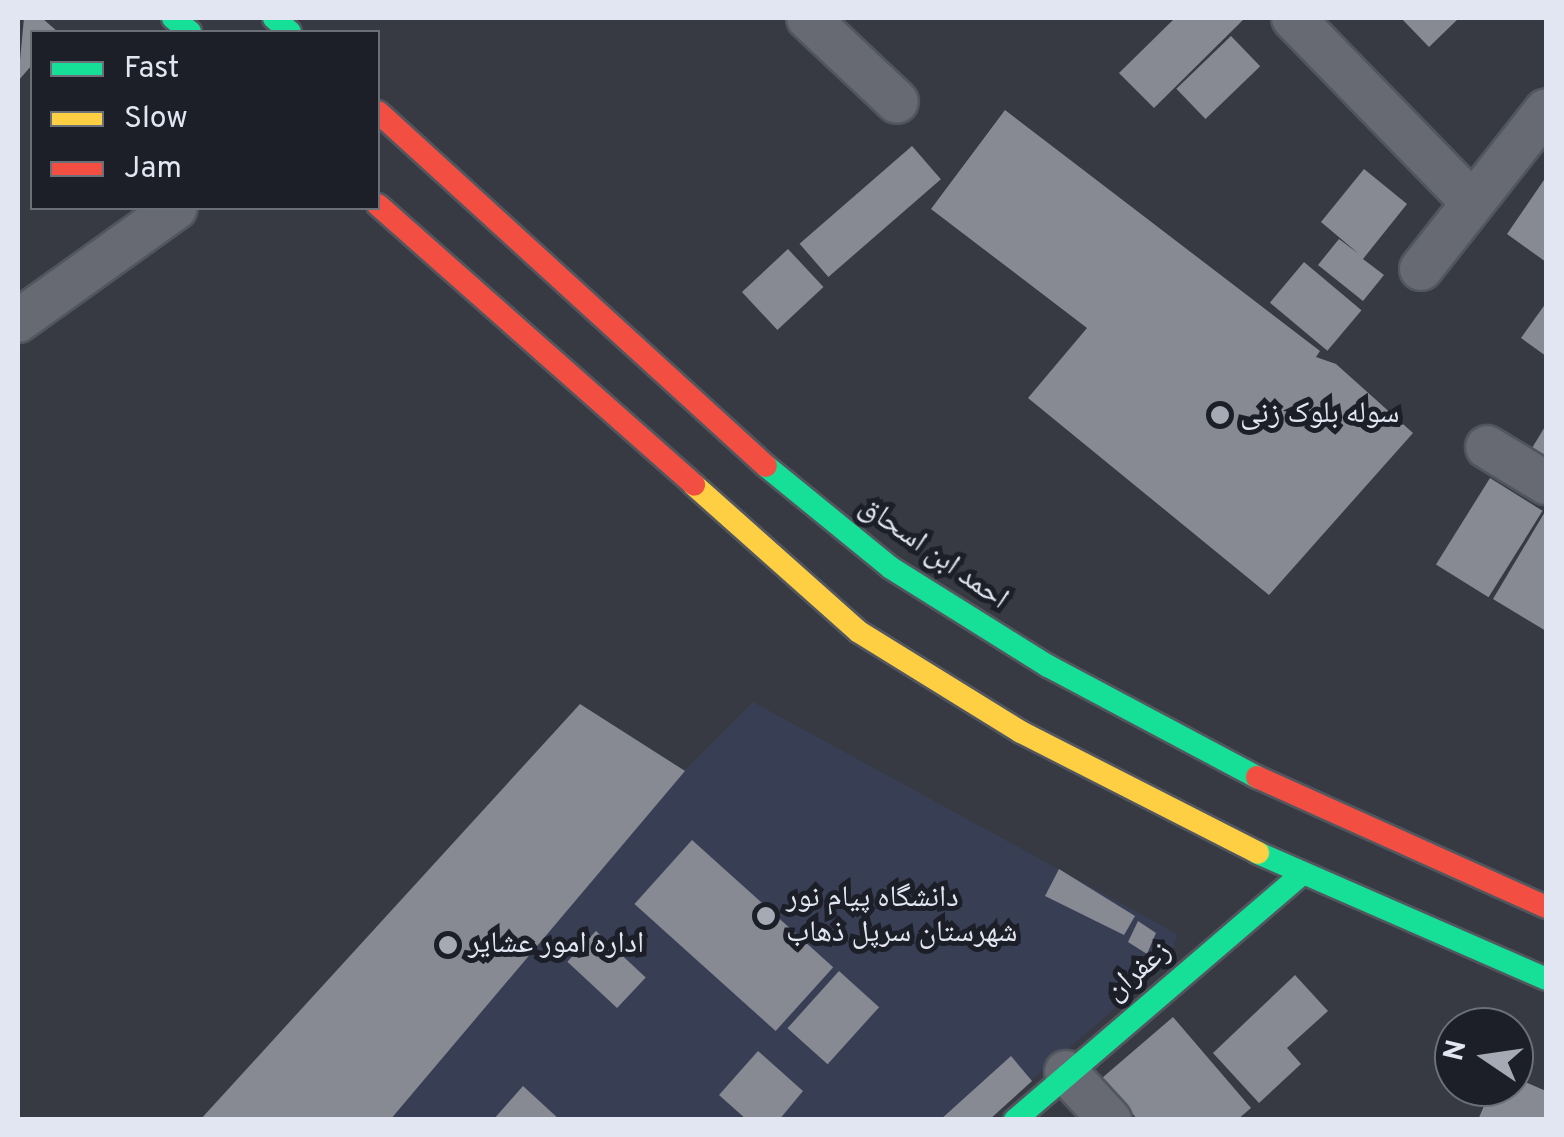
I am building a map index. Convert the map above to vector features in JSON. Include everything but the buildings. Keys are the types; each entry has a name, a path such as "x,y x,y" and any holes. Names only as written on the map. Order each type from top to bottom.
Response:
{"main road":[{"name":"احمد ابن اسحاق","path":"380,114 776,475 890,568 1048,666 1273,785 1546,907"},
{"path":"380,207 860,632 1022,732 1303,873 1546,979"},
{"name":"زعفران","path":"1015,1120 1066,1072 1303,873"}],"street":[{"path":"808,18 898,102"},
{"path":"1293,18 1469,199"},
{"path":"1421,269 1469,199 1542,127"},
{"path":"18,321 173,210"},
{"path":"1487,448 1546,483"},
{"path":"1066,1072 1110,1120"}],"shaded area":[{"name":"دانشگاه پیام نور شهرستان سرپل ذهاب","path":"753,702 1177,934 1171,960 986,1119 200,1120 580,704 685,770"}],"traffic: fast":[{"path":"173,18 188,30"},
{"path":"274,18 288,30"},
{"path":"766,466 891,568 1048,666 1257,777"},
{"path":"1258,853 1546,979"},
{"path":"1015,1120 1303,873"}],"traffic: slow":[{"path":"694,485 859,632 1021,732 1258,853"}],"traffic: jam":[{"path":"380,114 766,466"},
{"path":"380,207 694,485"},
{"path":"1257,777 1546,907"}],"place":[{"name":"سوله بلوک زنی","path":"1220,415"},
{"name":"دانشگاه پیام نور شهرستان سرپل ذهاب","path":"766,916"},
{"name":"اداره امور عشایر","path":"448,945"}]}
